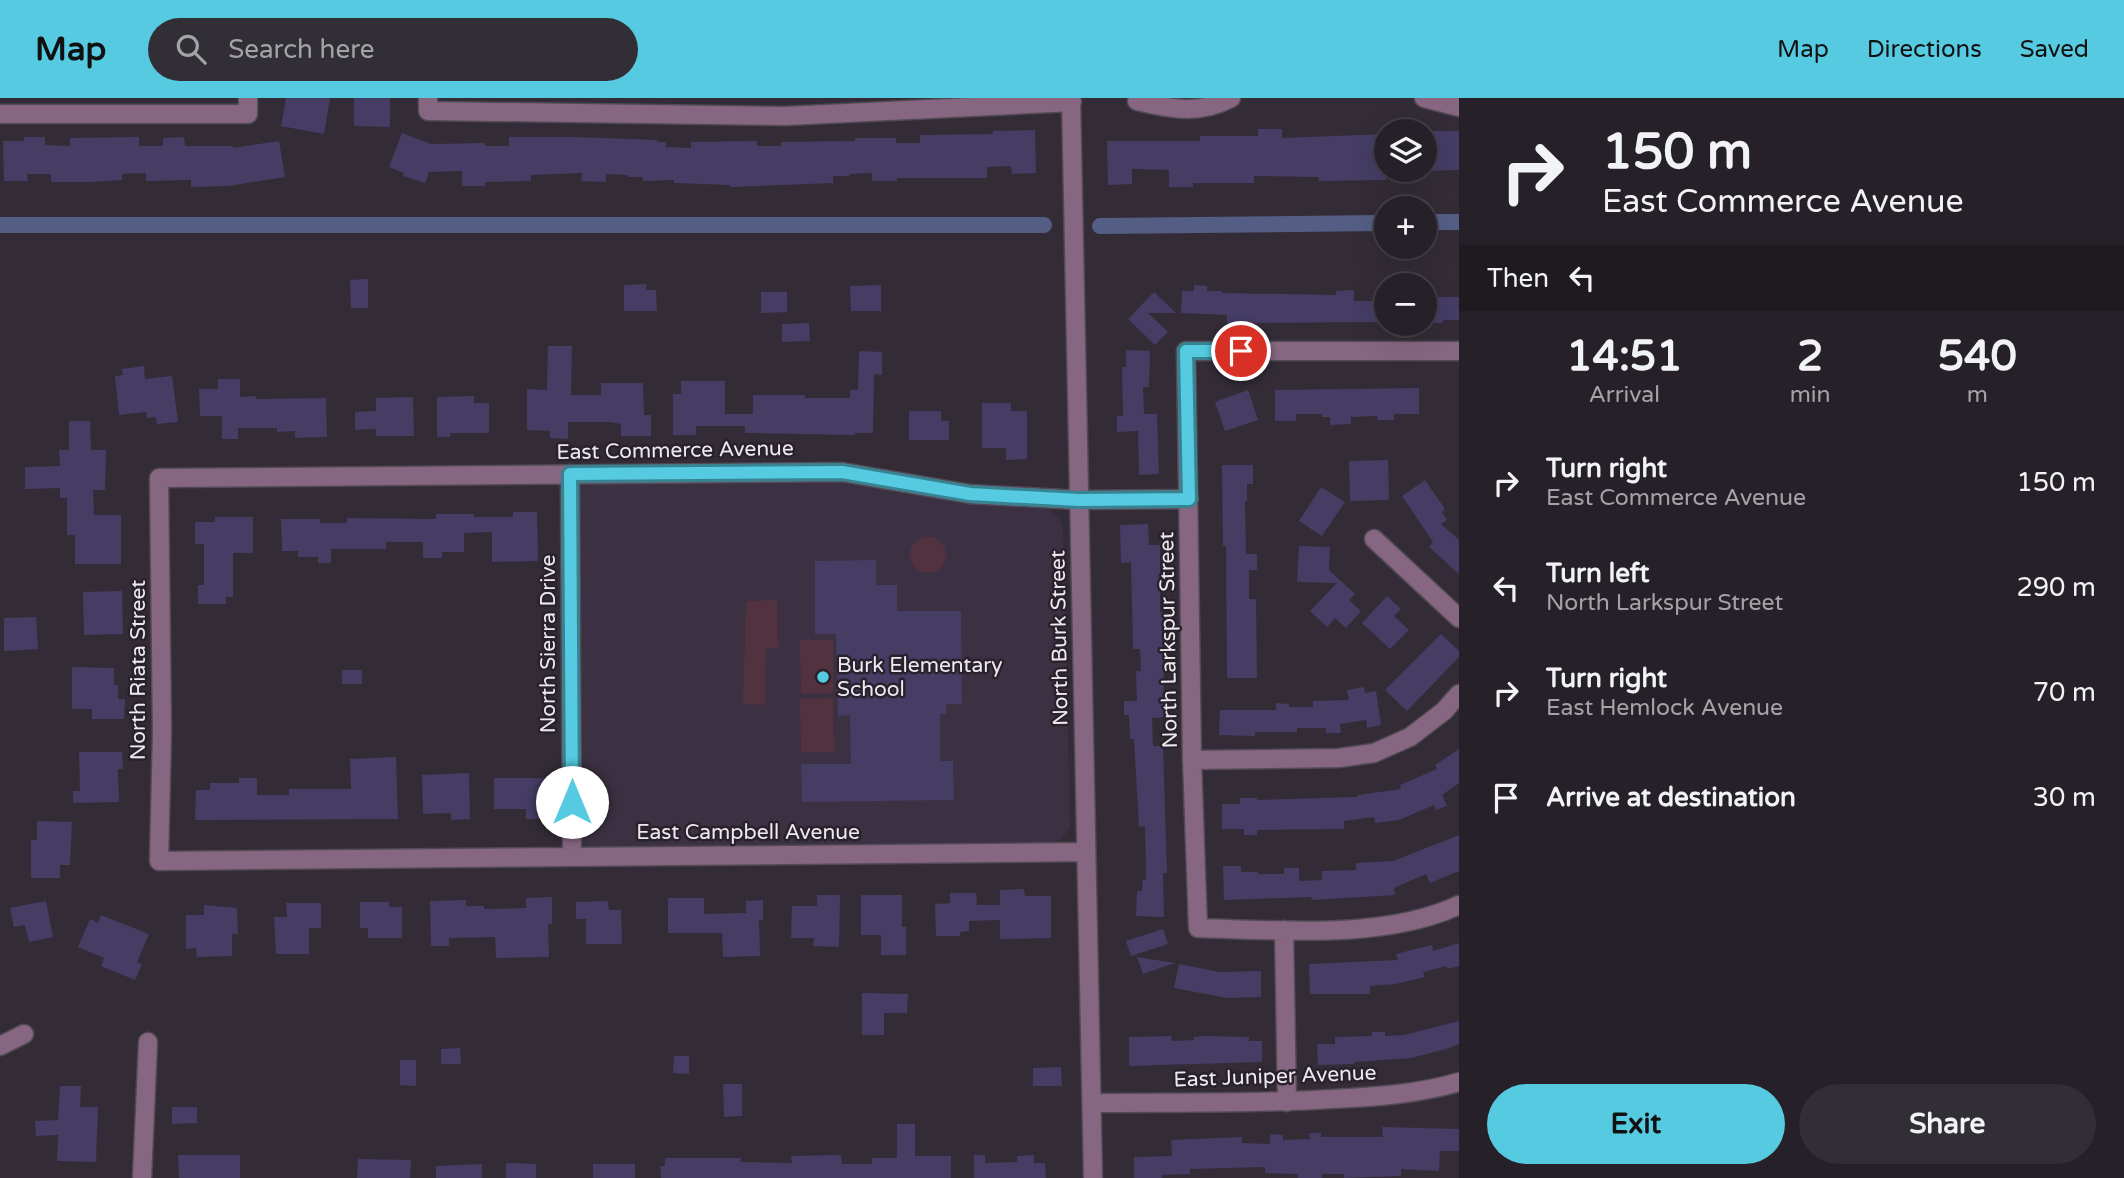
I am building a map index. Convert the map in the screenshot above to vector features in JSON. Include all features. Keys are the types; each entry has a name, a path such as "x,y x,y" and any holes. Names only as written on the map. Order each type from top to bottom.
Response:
{"street":[{"path":"1137,101 1175,110 1214,107 1231,98"},
{"path":"1424,98 1459,107"},
{"path":"428,105 786,117 1071,100"},
{"name":"North Burk Street","path":"1071,100 1093,1178"},
{"path":"0,114 248,106"},
{"name":"North Larkspur Street","path":"1284,930 1198,928 1192,760 1186,351 1459,351"},
{"name":"East Commerce Avenue","path":"159,478 842,472 970,494 1079,500 1189,499"},
{"name":"North Sierra Drive","path":"570,474 572,856"},
{"name":"North Riata Street","path":"159,478 162,732 159,861"},
{"path":"1374,539 1459,618"},
{"path":"1192,760 1339,758 1374,753 1410,737 1444,711 1459,694"},
{"name":"East Campbell Avenue","path":"159,861 1086,852"},
{"path":"1287,1102 1284,930 1370,928 1411,921 1459,905"},
{"path":"0,1046 24,1034"},
{"path":"142,1178 148,1042"},
{"name":"East Juniper Avenue","path":"1092,1103 1287,1102 1386,1096 1459,1082"}],"shaded area":[{"name":"Burk Elementary School","path":"591,483 865,483 975,504 1048,509 1059,517 1063,527 1070,827 1061,840 1047,845 591,849 584,845 581,841 581,487"},
{"path":"928,537 941,542 946,555 941,568 928,573 915,568 910,555 915,542"},
{"path":"777,600 778,648 766,649 765,705 743,704 746,601"},
{"path":"800,640 833,640 833,693 801,694"},
{"path":"833,698 834,752 801,752 800,699"}],"building":[{"path":"286,98 330,98 324,134 281,126"},
{"path":"354,98 390,98 390,127 354,126"},
{"path":"1258,129 1282,129 1282,138 1374,134 1374,180 1319,181 1319,177 1254,176 1254,183 1193,183 1193,187 1169,187 1169,170 1132,169 1132,184 1108,185 1107,141 1200,141 1200,136 1258,136"},
{"path":"1035,130 1036,173 1012,174 1011,166 987,167 987,178 897,178 897,181 872,181 872,173 833,176 833,183 730,187 674,183 674,180 643,181 643,177 606,174 606,182 581,181 582,173 531,175 531,181 485,182 485,186 462,186 462,171 429,172 425,183 403,176 404,173 389,167 402,133 431,144 485,143 485,146 509,146 509,137 575,137 657,140 666,142 666,147 691,148 691,142 757,141 757,146 781,146 781,142 855,141 855,138 896,138 896,143 920,143 920,135 993,134 993,131"},
{"path":"1437,131 1459,131 1459,170 1437,171"},
{"path":"24,137 45,137 45,145 70,146 70,138 139,137 139,146 163,146 163,138 184,137 185,146 233,148 279,141 285,177 228,186 191,187 191,180 146,181 146,173 122,174 122,180 92,182 51,182 51,174 27,174 28,181 4,181 3,141 24,141"},
{"path":"368,279 368,308 351,308 350,280"},
{"path":"646,284 646,290 656,290 657,311 624,311 624,285"},
{"path":"881,285 881,311 851,311 850,286"},
{"path":"1194,285 1207,286 1207,291 1222,293 1336,295 1336,291 1354,290 1354,301 1374,301 1374,322 1227,323 1227,315 1181,313 1182,291 1194,291"},
{"path":"761,292 787,292 787,312 761,313"},
{"path":"1154,292 1176,313 1148,313 1168,332 1155,345 1128,319"},
{"path":"1437,297 1459,297 1459,320 1443,320 1443,323 1437,323"},
{"path":"809,323 810,341 782,342 782,324"},
{"path":"548,346 572,346 571,395 601,395 601,383 643,383 644,415 651,415 651,436 621,436 621,424 609,422 568,422 568,439 550,438 550,431 527,430 527,389 547,390"},
{"path":"1126,350 1150,351 1149,387 1143,387 1144,414 1157,414 1159,474 1139,475 1138,431 1117,432 1117,416 1123,416 1122,367 1126,367"},
{"path":"859,351 882,352 882,375 874,374 873,433 745,433 745,426 696,426 696,435 673,435 673,394 681,394 681,381 725,381 725,414 753,414 753,395 850,398 850,390 858,390"},
{"path":"144,366 145,379 172,376 178,422 157,424 156,417 147,418 146,412 119,415 115,376 123,375 122,369"},
{"path":"218,379 240,379 240,397 326,398 327,437 295,438 295,431 238,428 238,439 222,439 222,416 200,416 199,389 218,389"},
{"path":"1419,388 1419,414 1394,414 1394,420 1378,420 1377,416 1351,417 1351,424 1330,425 1330,417 1322,417 1322,414 1296,414 1296,421 1275,421 1275,390"},
{"path":"1248,390 1258,420 1225,431 1215,402"},
{"path":"474,396 474,403 489,403 489,433 450,433 450,437 437,437 437,397"},
{"path":"413,397 414,436 376,436 376,429 355,430 355,412 376,411 376,398"},
{"path":"982,403 1011,403 1011,411 1027,411 1027,459 1006,460 1006,448 982,448"},
{"path":"909,411 941,411 941,421 949,421 949,440 909,440"},
{"path":"69,421 90,421 91,450 106,450 105,490 93,490 94,515 121,515 121,564 75,564 75,535 67,535 67,498 60,498 60,488 25,489 25,467 60,466 59,450 69,450"},
{"path":"1388,460 1389,500 1350,501 1349,461"},
{"path":"1222,465 1253,465 1253,484 1247,484 1245,501 1246,554 1257,554 1257,570 1249,570 1249,599 1256,599 1257,678 1227,678"},
{"path":"1425,480 1445,509 1442,512 1447,520 1441,524 1459,540 1459,574 1429,547 1433,542 1402,496"},
{"path":"1321,487 1345,502 1322,536 1299,521"},
{"path":"513,512 537,512 538,561 492,562 492,532 464,533 464,552 442,552 442,558 423,558 423,542 386,542 386,549 331,549 331,563 318,563 318,557 298,557 298,551 282,551 281,519 320,519 320,523 347,523 347,518 436,519 436,514 513,517"},
{"path":"215,517 253,517 253,553 233,553 233,597 226,597 226,604 198,604 198,585 204,585 204,544 195,544 195,522 215,522"},
{"path":"1148,524 1149,545 1160,545 1160,613 1163,612 1164,717 1152,718 1153,746 1163,746 1167,873 1163,873 1164,917 1136,916 1137,891 1142,891 1143,880 1146,880 1145,826 1139,827 1134,739 1130,739 1129,715 1124,715 1124,701 1137,701 1136,671 1141,671 1140,649 1133,649 1131,562 1121,563 1120,525"},
{"path":"1299,546 1330,547 1329,570 1355,594 1349,600 1361,611 1346,628 1335,618 1327,627 1310,611 1337,583 1297,582"},
{"path":"876,560 876,585 897,585 897,611 961,611 962,704 946,704 946,714 940,714 940,761 953,761 954,800 802,802 801,764 851,764 850,715 838,716 836,634 815,634 815,561"},
{"path":"122,591 123,634 84,635 83,592"},
{"path":"1387,596 1401,609 1394,616 1409,630 1390,649 1362,623"},
{"path":"36,617 38,649 4,651 4,618"},
{"path":"1441,634 1459,651 1459,657 1407,711 1385,690"},
{"path":"72,667 114,668 114,685 118,685 118,699 125,699 124,719 92,719 92,709 72,709"},
{"path":"342,670 362,670 362,684 342,684"},
{"path":"1364,687 1365,693 1376,691 1381,725 1367,728 1366,720 1340,724 1341,733 1326,733 1326,728 1297,728 1297,732 1255,732 1255,736 1219,735 1220,710 1276,710 1276,703 1289,704 1289,707 1313,707 1313,701 1349,700 1347,690"},
{"path":"1459,749 1459,783 1442,795 1447,806 1436,810 1434,805 1399,820 1375,823 1374,817 1344,821 1344,829 1257,830 1257,835 1244,835 1244,829 1222,829 1222,804 1240,804 1240,798 1257,800 1358,797 1401,789 1400,785 1437,769 1435,765"},
{"path":"79,752 122,752 123,769 118,769 119,802 73,803 73,791 80,791"},
{"path":"396,757 398,819 195,820 196,790 210,790 210,783 239,783 239,778 257,778 257,795 289,795 289,789 351,789 350,759"},
{"path":"469,773 470,819 451,820 451,813 423,814 422,775"},
{"path":"494,778 545,778 545,819 526,819 526,809 494,809"},
{"path":"37,821 72,822 70,865 60,865 60,878 31,878 31,840 37,840"},
{"path":"1459,835 1459,871 1430,883 1426,874 1394,888 1395,895 1312,900 1311,897 1224,900 1223,866 1241,866 1241,872 1258,874 1284,874 1284,868 1299,868 1299,881 1322,880 1322,871 1356,870 1356,863 1393,861"},
{"path":"1024,889 1025,896 1051,896 1051,938 1000,939 1000,920 969,921 969,931 960,932 960,936 936,936 935,904 950,903 950,893 976,893 977,905 1000,905 1000,890"},
{"path":"817,895 840,895 839,947 813,946 814,938 791,938 792,906 817,906"},
{"path":"861,895 902,895 902,927 906,927 906,955 881,955 881,935 861,935"},
{"path":"552,897 552,924 548,924 549,957 496,958 495,937 449,938 449,946 431,946 430,901 466,900 466,906 484,906 484,909 526,908 526,898"},
{"path":"668,898 704,898 704,914 746,913 746,901 763,900 763,920 759,920 760,956 723,957 722,933 668,933"},
{"path":"46,901 53,937 29,942 25,925 14,927 10,908"},
{"path":"608,901 609,910 621,910 622,944 586,944 586,919 576,919 576,902"},
{"path":"360,902 389,902 389,907 402,907 402,938 368,938 368,928 360,928"},
{"path":"286,903 321,903 321,928 309,928 309,954 276,954 274,917 287,917"},
{"path":"204,905 237,908 238,934 232,934 232,956 197,957 196,948 186,949 186,915 204,915"},
{"path":"101,915 149,934 137,962 142,964 135,980 101,966 104,958 78,947 90,919 98,923"},
{"path":"1163,929 1168,944 1131,956 1126,941"},
{"path":"1459,943 1459,966 1447,969 1446,966 1423,972 1425,977 1396,984 1370,986 1370,994 1310,994 1309,964 1398,960 1396,954 1432,945 1433,951"},
{"path":"1137,957 1175,963 1143,974"},
{"path":"1179,964 1220,972 1261,971 1261,997 1227,998 1174,988"},
{"path":"862,993 908,994 907,1013 884,1013 884,1035 862,1035"},
{"path":"1459,1021 1459,1044 1446,1049 1411,1058 1318,1065 1317,1044 1335,1044 1335,1037 1372,1036 1372,1032 1385,1032 1385,1036 1404,1035"},
{"path":"1171,1036 1172,1041 1194,1040 1194,1037 1205,1036 1249,1037 1249,1041 1262,1041 1262,1062 1129,1066 1129,1037"},
{"path":"460,1048 461,1064 441,1064 441,1049"},
{"path":"674,1056 689,1056 689,1074 673,1073"},
{"path":"400,1060 416,1060 416,1086 400,1085"},
{"path":"1061,1067 1062,1086 1033,1086 1033,1068"},
{"path":"723,1084 742,1084 742,1116 724,1117"},
{"path":"60,1086 81,1086 80,1107 98,1107 96,1162 57,1161 58,1135 36,1136 35,1121 58,1120"},
{"path":"172,1107 197,1107 197,1123 172,1124"},
{"path":"897,1124 915,1124 915,1156 951,1156 951,1178 661,1178 660,1166 665,1166 665,1158 741,1158 740,1162 792,1163 791,1156 841,1155 842,1164 872,1164 872,1158 897,1158"},
{"path":"1382,1127 1459,1129 1459,1151 1440,1151 1439,1171 1401,1169 1401,1176 1344,1178 1344,1174 1322,1174 1322,1178 1298,1178 1298,1174 1265,1173 1265,1167 1190,1169 1190,1174 1134,1178 1134,1157 1172,1156 1171,1140 1242,1137 1242,1143 1270,1144 1270,1134 1283,1135 1283,1140 1310,1139 1309,1133 1321,1133 1321,1137 1383,1137"},
{"path":"178,1155 240,1155 240,1178 179,1178"},
{"path":"974,1155 985,1155 985,1163 1017,1162 1017,1156 1034,1155 1034,1163 1045,1163 1046,1178 974,1178"},
{"path":"358,1159 411,1160 410,1178 357,1178"},
{"path":"506,1163 536,1164 536,1178 506,1178"},
{"path":"482,1164 482,1178 436,1178 436,1166"},
{"path":"593,1164 635,1164 635,1178 593,1178"}],"waterway":[{"path":"1437,222 1459,222"},
{"path":"1100,226 1374,223"},
{"path":"0,225 1044,225"}],"place":[{"name":"Burk Elementary School","path":"823,677"}],"route":[{"path":"572,802 570,474 842,472 970,494 1079,500 1189,499 1186,351 1241,351"}]}
